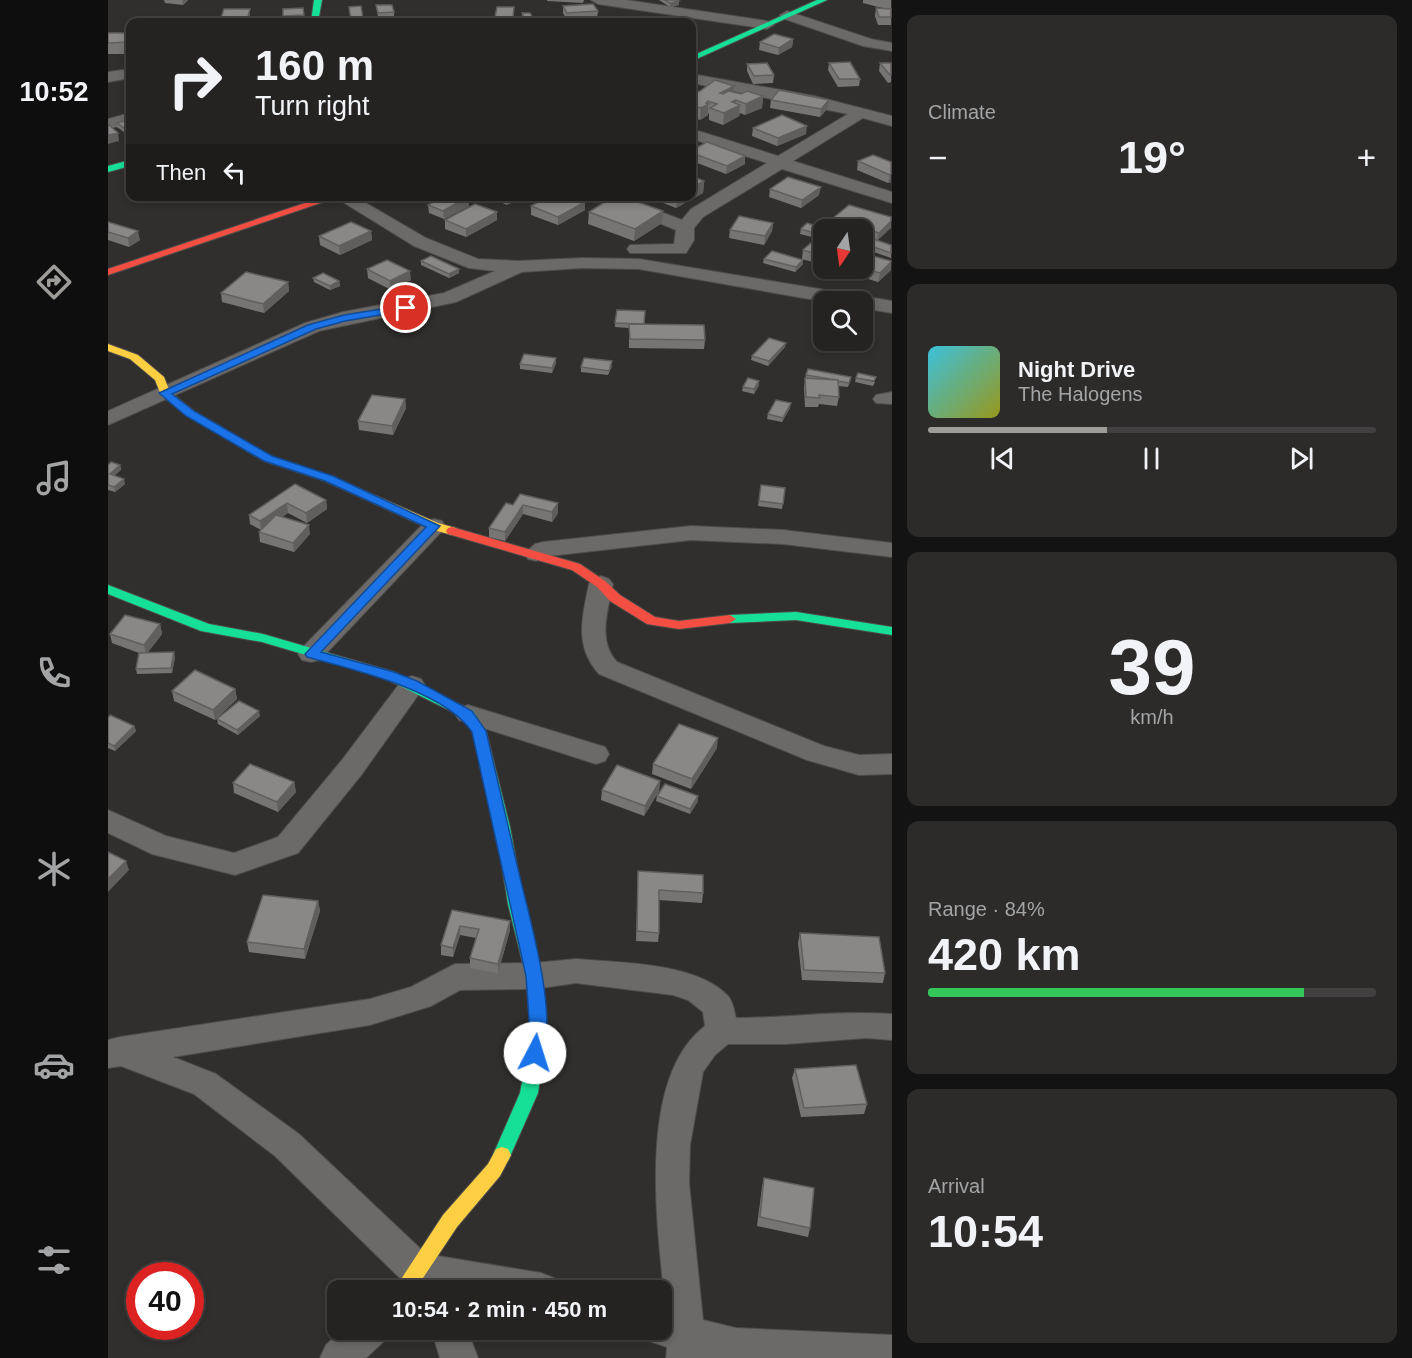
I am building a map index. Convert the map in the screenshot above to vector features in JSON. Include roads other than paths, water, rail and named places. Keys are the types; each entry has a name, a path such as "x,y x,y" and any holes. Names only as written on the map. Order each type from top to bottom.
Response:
{"street":[{"path":"316,18 318,0"},
{"path":"598,0 767,25"},
{"path":"696,57 823,0"},
{"path":"787,15 843,35 891,47"},
{"path":"696,19 710,18"},
{"path":"108,77 126,75"},
{"path":"696,80 891,120"},
{"path":"582,263 607,251 621,249 680,249 685,240 685,226 697,213 861,113"},
{"path":"108,124 126,119"},
{"path":"696,135 782,161 835,183 891,198"},
{"path":"108,170 126,164"},
{"path":"108,272 324,201"},
{"path":"348,201 420,242 475,264 518,267 582,263 639,264 813,294"},
{"path":"616,201 685,226"},
{"path":"108,419 312,327 344,318 449,298 518,267"},
{"path":"873,304 891,307"},
{"path":"108,347 134,357 160,379 165,393 190,414 268,459 329,479 434,526 576,567 601,584 615,598 652,621 679,625 720,619 796,616 891,631"},
{"path":"311,654 434,526"},
{"path":"536,554 543,549 692,533 783,537 891,550"},
{"path":"601,584 593,630 594,650 608,668 816,753 859,765 891,764"},
{"path":"108,589 206,628 263,638 311,654 389,675 468,714 596,754"},
{"path":"108,820 140,838 162,846 236,864 288,845 352,767 412,685"},
{"path":"418,1280 450,1221 494,1170 519,1121 529,1093 538,1033 534,976 516,904 486,756 479,731 468,714"},
{"path":"114,1052 370,1012 420,997 455,977 534,976 576,971 673,982 699,990 718,1006 722,1031"},
{"path":"891,1028 866,1025 786,1032 722,1031 704,1045 688,1068 673,1145 672,1183 678,1340 736,1346 891,1354"},
{"path":"114,1052 205,1084 287,1145 413,1280"},
{"path":"339,1358 358,1340"},
{"path":"453,1340 459,1358"}]}
